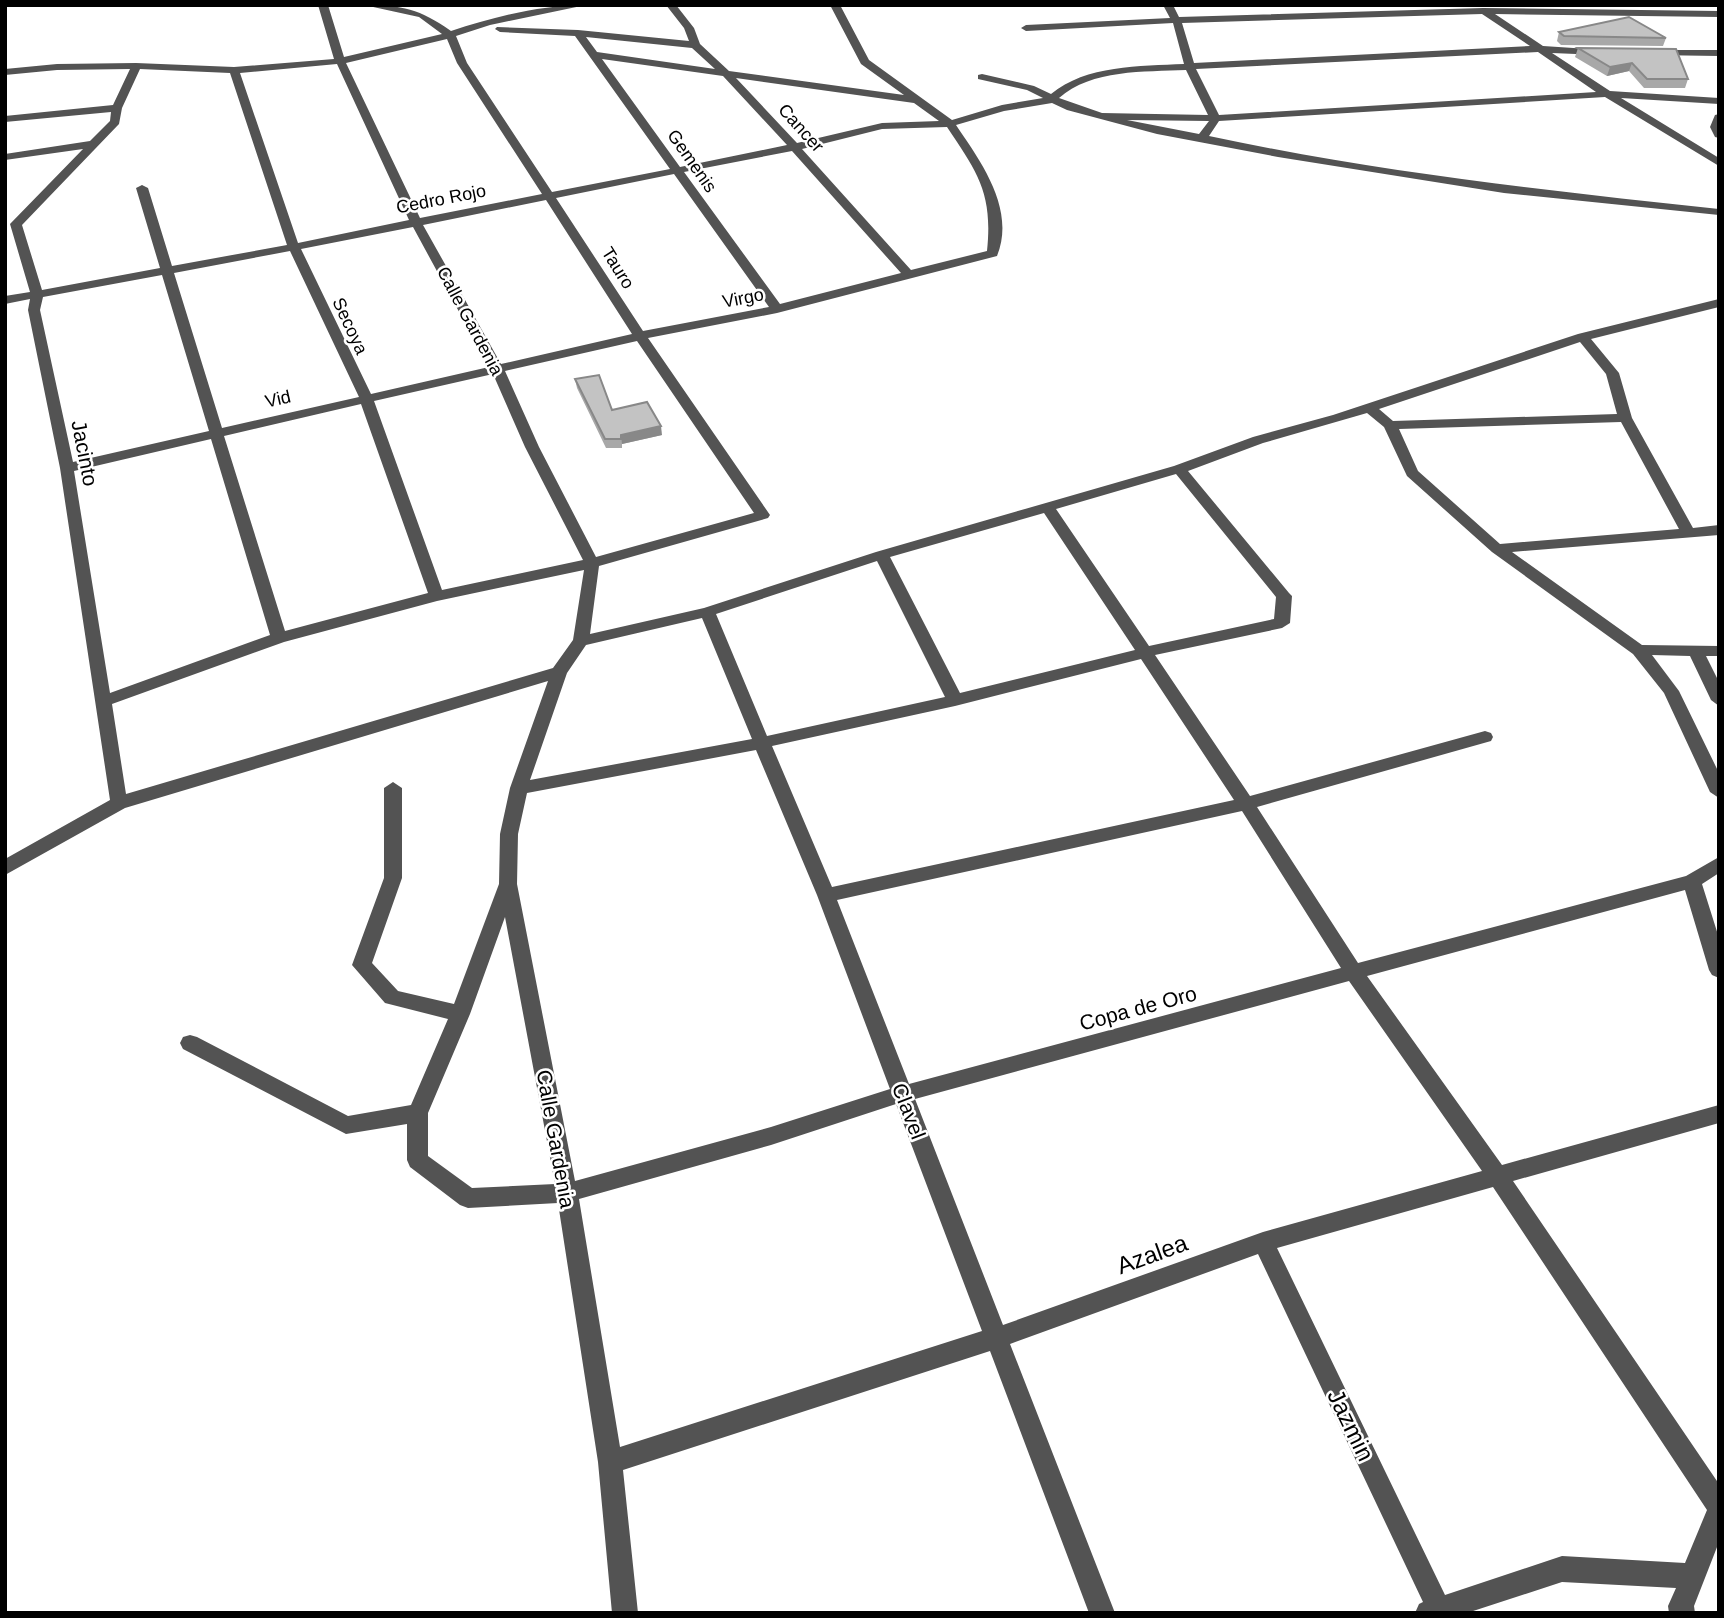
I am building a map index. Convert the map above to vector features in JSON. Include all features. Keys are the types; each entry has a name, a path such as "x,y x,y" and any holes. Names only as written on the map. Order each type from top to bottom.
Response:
{"street":[{"name":"Calle Gardenia","path":"323,5 341,61 416,222 497,369 532,447 592,562"},
{"path":"369,5 422,15 450,35"},
{"path":"5,72 57,66 234,70 341,61 450,35 488,22 581,5"},
{"name":"Cancer","path":"671,5 689,28 695,45 726,72 908,274"},
{"path":"835,5 866,62 950,124"},
{"path":"1168,5 1177,22 1190,67 1214,118 1212,126 1202,138"},
{"path":"1479,8 1607,94 1719,163"},
{"path":"1026,28 1089,23 1177,22 1479,8 1719,14"},
{"path":"471,29 578,33 695,45"},
{"name":"Gemenis","path":"578,33 777,309"},
{"name":"Tauro","path":"450,35 463,63 640,336 763,515 592,562"},
{"path":"1050,100 1069,84 1124,70 1538,48 1610,52"},
{"path":"1651,53 1719,53"},
{"path":"596,55 919,101"},
{"name":"Jacinto","path":"120,803 67,468 34,310 37,294 16,224 115,122 117,108 136,66"},
{"name":"Secoya","path":"234,70 294,247 366,398 437,596"},
{"path":"982,77 1030,88 1050,100 1157,131 1278,154 1504,190 1719,212"},
{"path":"1102,116 1214,118 1607,94 1719,101"},
{"name":"Cedro Rojo","path":"5,300 294,247 795,147 882,126 950,124 1002,108 1050,100"},
{"path":"5,119 117,108"},
{"path":"1719,117 1715,127 1719,135"},
{"name":"Virgo","path":"497,369 640,336 777,309 993,253 996,221 990,189 950,124"},
{"path":"5,157 94,144"},
{"path":"142,188 279,638"},
{"path":"104,701 279,638 437,596 592,562 581,641 707,612 881,555 1179,468 1258,440 1583,337 1719,303"},
{"path":"1583,337 1612,373 1625,418 1689,533"},
{"name":"Vid","path":"67,468 497,369"},
{"path":"1368,407 1390,425 1412,472 1497,549 1639,650 1671,691 1719,792"},
{"path":"1390,425 1625,418"},
{"path":"519,788 761,743 955,700 1146,652 1282,623 1284,596 1245,552 1179,468"},
{"path":"1047,506 1146,652 1355,974 1497,1175 1719,1508 1681,1606 1682,1613"},
{"path":"1497,549 1719,530"},
{"path":"881,555 955,700"},
{"name":"Clavel","path":"707,612 826,895 1102,1613"},
{"name":"Calle Gardenia","path":"581,641 559,672 519,788 509,834 508,884 567,1194 610,1462 625,1613"},
{"path":"1639,650 1719,651"},
{"path":"1696,651 1719,700"},
{"path":"5,869 120,803 559,672"},
{"path":"826,895 1246,804 1485,737"},
{"path":"393,788 393,878 362,965 392,997 460,1014"},
{"name":"Copa de Oro","path":"418,1113 417,1160 468,1198 567,1194 771,1136 902,1094 1692,881 1719,863"},
{"path":"1692,881 1719,970"},
{"path":"190,1043 346,1125 418,1113 460,1014 508,884"},
{"name":"Azalea","path":"610,1462 996,1338 1263,1242 1719,1114"},
{"name":"Jazmin","path":"1263,1242 1433,1611"},
{"path":"1433,1611 1562,1569 1692,1576"}],"building":[{"path":"1629,17 1666,38 1564,36 1559,32"},
{"path":"1578,48 1676,49 1688,79 1647,79 1632,63 1610,67"},
{"path":"599,375 612,410 647,402 661,426 621,435 621,439 605,439 575,379"}]}
